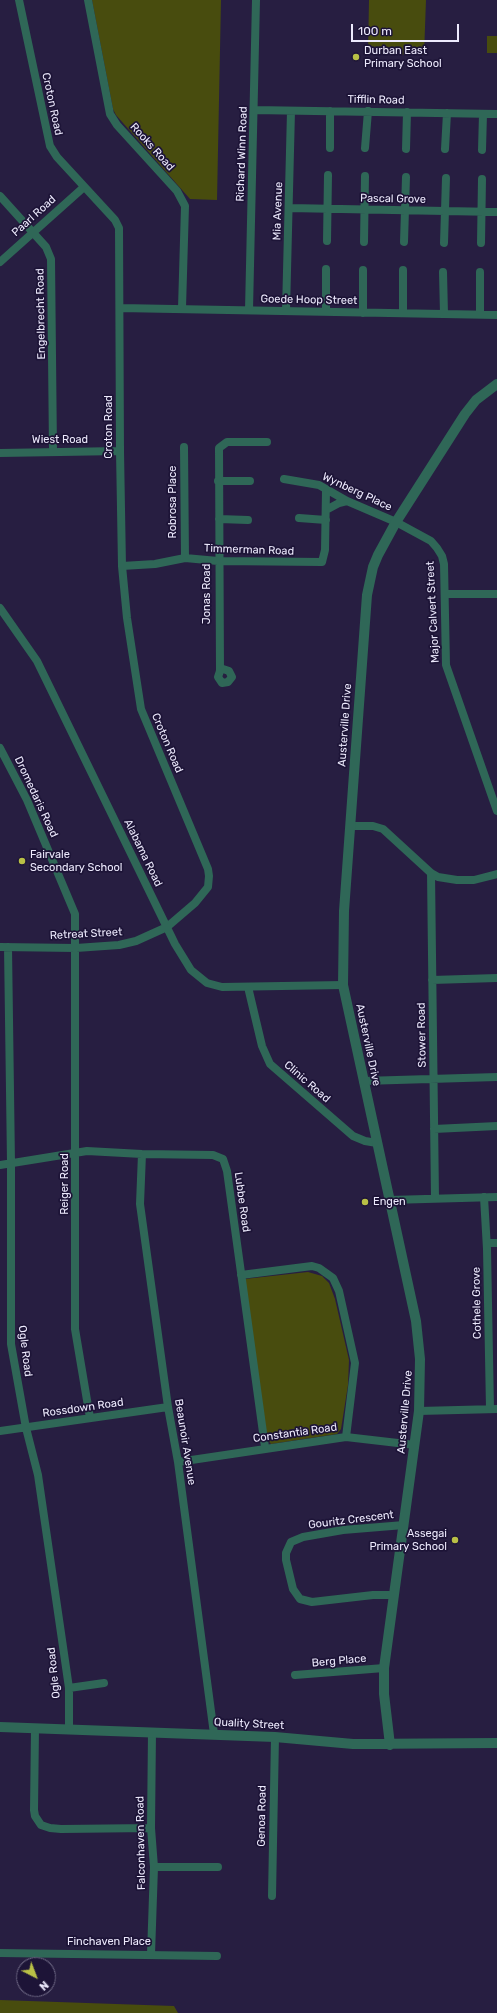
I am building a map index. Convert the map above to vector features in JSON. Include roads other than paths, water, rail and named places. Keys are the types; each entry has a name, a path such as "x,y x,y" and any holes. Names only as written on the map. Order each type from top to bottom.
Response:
{"street":[{"name":"Croton Road","path":"20,0 50,146 57,157 115,220 119,228 122,566 126,618 141,709 208,869"},
{"name":"Rooks Road","path":"88,0 110,114 117,125 177,191 185,206 182,308"},
{"name":"Richard Winn Road","path":"248,310 256,0"},
{"name":"Tifflin Road","path":"254,110 330,110 497,114"},
{"path":"330,110 330,148"},
{"name":"Mia Avenue","path":"286,311 291,111"},
{"path":"365,148 368,111"},
{"path":"406,149 407,112"},
{"path":"445,149 447,113"},
{"path":"482,150 483,114"},
{"path":"327,241 328,175"},
{"path":"364,242 365,176"},
{"path":"404,242 406,177"},
{"path":"444,243 446,178"},
{"path":"481,243 482,179"},
{"name":"Paarl Road","path":"0,262 84,187"},
{"name":"Engelbrecht Road","path":"0,196 46,247 51,259 53,452"},
{"name":"Pascal Grove","path":"289,208 497,212"},
{"path":"326,269 326,312"},
{"path":"363,270 363,312"},
{"path":"402,313 403,270"},
{"path":"443,272 444,314"},
{"path":"480,272 480,314"},
{"name":"Goede Hoop Street","path":"120,308 497,315"},
{"name":"Austerville Drive","path":"390,1745 384,1694 384,1668 415,1445 419,1411 420,1380 419,1341 378,1143 363,1081 343,985 344,911 367,595 378,555 396,522 465,414 476,400 497,384"},
{"name":"Jonas Road","path":"220,671 218,452 220,446 227,442 267,442"},
{"name":"Robrosa Place","path":"184,446 185,558"},
{"name":"Wiest Road","path":"0,453 120,451"},
{"name":"Wynberg Place","path":"284,480 315,484 347,501 396,522"},
{"path":"218,481 250,481"},
{"name":"Timmerman Road","path":"122,566 164,563 185,558 218,561 322,562 325,557 326,490"},
{"path":"326,510 339,503 347,501"},
{"path":"299,518 326,520"},
{"path":"219,520 248,520"},
{"name":"Major Calvert Street","path":"396,522 431,541 442,556 444,564 446,665 497,811"},
{"path":"445,594 497,594"},
{"name":"Alabama Road","path":"0,608 37,661 183,960 200,978 207,983 222,987 343,985"},
{"name":"Dromedaris Road","path":"0,748 27,800 72,904 76,922 76,948"},
{"path":"350,826 373,826 382,829 431,873 438,877 457,880 482,879 497,874"},
{"name":"Retreat Street","path":"4,947 76,948 128,943 167,927 202,895 208,887 208,869"},
{"name":"Stower Road","path":"431,873 435,1198"},
{"name":"Ogle Road","path":"4,947 11,1164 10,1329 12,1357 26,1428 38,1475 69,1688 69,1729"},
{"name":"Reiger Road","path":"76,948 75,1329 90,1418"},
{"path":"432,980 497,978"},
{"name":"Clinic Road","path":"248,987 262,1046 270,1064 353,1136 365,1141 378,1143"},
{"path":"363,1081 497,1077"},
{"path":"434,1129 497,1126"},
{"name":"Lubbe Road","path":"0,1165 93,1151 142,1154 213,1154 223,1159 227,1171 265,1448"},
{"name":"Beaunoir Avenue","path":"142,1154 140,1204 168,1407 178,1462 214,1734"},
{"name":"Cothele Grove","path":"484,1197 487,1243 488,1308 494,1374 493,1409"},
{"path":"390,1200 497,1197"},
{"path":"487,1243 497,1243"},
{"path":"241,1275 312,1266 319,1268 332,1278 339,1292 354,1364 346,1437"},
{"path":"488,1308 497,1308"},
{"name":"Rossdown Road","path":"0,1431 168,1407"},
{"path":"419,1411 493,1409"},
{"name":"Constantia Road","path":"178,1462 346,1437 415,1445"},
{"name":"Gouritz Crescent","path":"394,1595 374,1595 312,1602 300,1599 292,1589 286,1553 291,1542 303,1537 343,1530 404,1525"},
{"name":"Berg Place","path":"295,1675 384,1668"},
{"path":"69,1688 104,1683"},
{"name":"Quality Street","path":"0,1727 275,1736 353,1744 390,1745 497,1743"},
{"path":"35,1729 34,1810 35,1816 40,1825 61,1829 151,1828"},
{"name":"Falconhaven Road","path":"151,1954 154,1867 151,1828 152,1732"},
{"name":"Genoa Road","path":"272,1896 275,1736"},
{"path":"154,1867 218,1867"},
{"name":"Finchaven Place","path":"0,1953 217,1956"}],"place":[{"name":"Durban East Primary School","path":"356,57"},
{"name":"Fairvale Secondary School","path":"22,861"},
{"name":"Engen","path":"365,1202"},
{"name":"Assegai Primary School","path":"455,1540"}]}
